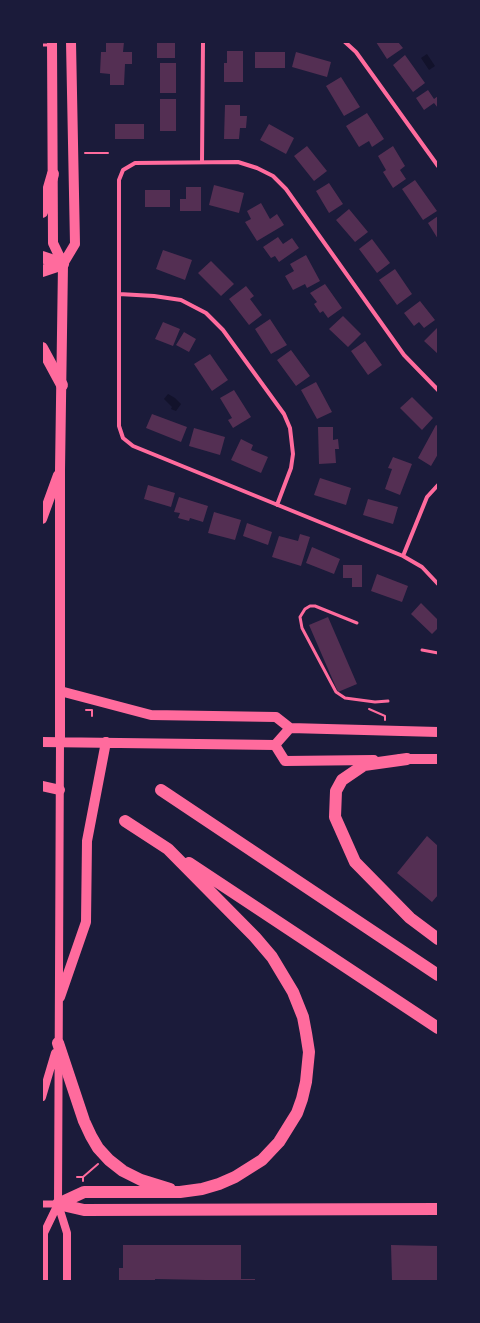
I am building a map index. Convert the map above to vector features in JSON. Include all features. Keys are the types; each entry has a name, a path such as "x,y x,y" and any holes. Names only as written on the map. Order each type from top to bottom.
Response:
{"highway":[{"path":"42,212 53,174"},
{"path":"42,257 63,264"},
{"path":"42,271 63,264"},
{"path":"42,348 62,385"},
{"path":"407,759 364,765 342,780 336,791 335,817 355,862 410,918 438,939"},
{"path":"161,790 438,975"},
{"path":"125,821 438,1028"},
{"path":"58,1204 84,1192 180,1192 210,1187 235,1177 262,1160 275,1147 293,1121 302,1099 307,1076 309,1052 300,1008 287,980 272,957 255,937 168,849"},
{"path":"58,1043 84,1121 90,1136 98,1148 109,1160 128,1174 180,1192"},
{"path":"58,1204 84,1210 438,1209"}],"main road":[{"path":"63,264 75,244 70,42"},
{"path":"49,44 53,174 53,243 63,264 60,470 60,997 58,1043 58,1204 67,1232 67,1281"},
{"path":"42,518 60,470"},
{"path":"60,691 151,715 276,718 290,728 438,732"},
{"path":"42,742 275,745 290,728"},
{"path":"60,997 86,922 87,840 106,742"},
{"path":"275,745 285,761 438,759"},
{"path":"42,786 60,790"},
{"path":"42,1097 58,1043"},
{"path":"44,1281 44,1233 58,1204"}],"street":[{"path":"202,162 203,42"},
{"path":"345,42 356,52 438,166"},
{"path":"438,390 404,355 286,188 273,176 257,168 238,162 135,163 123,170 119,180 119,426 123,438 133,446 403,556 422,567 438,584"},
{"path":"119,294 154,296 181,300 206,313 223,330 284,414 290,428 293,454 291,468 277,505"},
{"path":"403,556 427,497 438,485"},
{"path":"42,1204 58,1204"}],"lane":[{"path":"357,623 315,606 310,606 305,609 300,617 302,628 336,692 345,698 375,702 388,701"},
{"path":"422,650 438,653"}],"path":[{"path":"85,153 108,153"},
{"path":"364,707 385,716 385,720"},
{"path":"86,710 92,710 92,716"},
{"path":"77,1177 83,1177 100,1163"},
{"path":"83,1177 84,1184"}],"shaded area":[{"path":"427,54 435,66 429,70 421,58"},
{"path":"168,394 181,404 176,411 171,409 172,407 164,399"}],"building":[{"path":"106,42 124,42 123,52 132,52 132,64 125,64 124,85 110,85 110,74 100,73 101,52 106,52"},
{"path":"157,42 175,42 175,58 157,58"},
{"path":"376,42 398,42 403,48 387,59"},
{"path":"227,51 243,51 243,82 224,82 224,63 227,63"},
{"path":"255,52 285,52 285,68 255,68"},
{"path":"296,52 331,62 327,77 292,67"},
{"path":"405,55 425,83 413,92 393,65"},
{"path":"160,63 176,63 176,93 160,93"},
{"path":"341,77 360,107 344,116 326,86"},
{"path":"428,90 434,99 438,96 438,108 434,103 424,110 416,98"},
{"path":"160,99 176,99 176,131 160,131"},
{"path":"225,105 240,105 240,116 247,116 246,128 240,128 239,139 224,139"},
{"path":"367,113 384,139 372,147 369,141 359,147 346,126"},
{"path":"115,124 144,124 144,139 115,139"},
{"path":"269,124 294,138 286,154 260,140"},
{"path":"307,146 327,171 314,181 294,156"},
{"path":"393,146 405,166 400,170 406,179 393,188 383,172 386,170 378,156"},
{"path":"415,180 437,211 423,220 402,189"},
{"path":"329,183 343,204 329,213 316,191"},
{"path":"214,185 244,193 239,213 209,205"},
{"path":"186,187 201,187 201,211 180,211 180,199 186,199"},
{"path":"145,190 170,190 170,207 145,207"},
{"path":"261,203 270,219 277,214 284,225 257,241 245,222 251,219 247,211"},
{"path":"349,209 368,232 355,242 336,220"},
{"path":"438,216 438,239 428,223"},
{"path":"278,237 283,244 292,238 299,248 279,262 275,256 271,258 263,247"},
{"path":"372,239 390,263 377,273 359,249"},
{"path":"163,250 192,260 185,280 156,269"},
{"path":"306,255 320,281 307,288 305,284 293,290 285,276 294,271 290,264"},
{"path":"211,261 234,284 221,296 198,273"},
{"path":"395,269 412,294 397,305 379,280"},
{"path":"325,284 342,308 328,318 323,311 320,313 314,304 317,302 310,293"},
{"path":"246,286 254,296 250,299 262,315 249,325 229,299"},
{"path":"420,301 435,320 424,328 419,322 414,326 404,313"},
{"path":"343,316 361,334 348,347 329,329"},
{"path":"270,319 287,345 271,354 255,329"},
{"path":"163,322 180,329 173,346 155,339"},
{"path":"437,328 438,329 438,354 424,341"},
{"path":"184,332 196,339 189,352 176,345"},
{"path":"365,341 382,365 368,375 351,351"},
{"path":"291,350 310,376 296,386 277,360"},
{"path":"210,354 228,380 212,391 194,364"},
{"path":"316,382 332,412 317,419 301,390"},
{"path":"234,390 251,417 233,428 228,420 232,418 220,398"},
{"path":"412,397 433,418 422,430 400,408"},
{"path":"152,414 187,427 181,442 146,428"},
{"path":"436,425 438,426 438,454 431,466 418,458"},
{"path":"318,427 333,427 333,440 338,439 339,449 335,449 336,463 319,464"},
{"path":"194,428 225,437 220,455 189,446"},
{"path":"241,439 253,445 251,450 268,457 261,473 231,460"},
{"path":"393,457 412,464 400,495 385,489 392,469 388,468"},
{"path":"320,478 351,488 346,505 314,495"},
{"path":"148,485 175,493 171,507 144,499"},
{"path":"179,497 208,506 203,522 190,518 189,521 178,518 180,513 174,512"},
{"path":"368,499 398,507 393,524 363,515"},
{"path":"214,512 241,520 235,540 208,533"},
{"path":"247,523 272,532 268,545 243,536"},
{"path":"300,534 310,537 301,566 272,557 279,536 298,541"},
{"path":"312,547 340,559 334,574 306,563"},
{"path":"343,565 362,565 362,587 352,587 352,578 343,578"},
{"path":"377,574 408,586 402,602 371,591"},
{"path":"421,603 438,620 438,628 432,634 411,614"},
{"path":"328,617 357,684 338,692 309,625"},
{"path":"427,836 438,846 438,895 432,902 397,873"},
{"path":"123,1245 241,1245 241,1279 255,1279 255,1281 155,1279 155,1281 119,1281 119,1268 123,1268"},
{"path":"391,1245 438,1246 438,1281 392,1281"}]}
